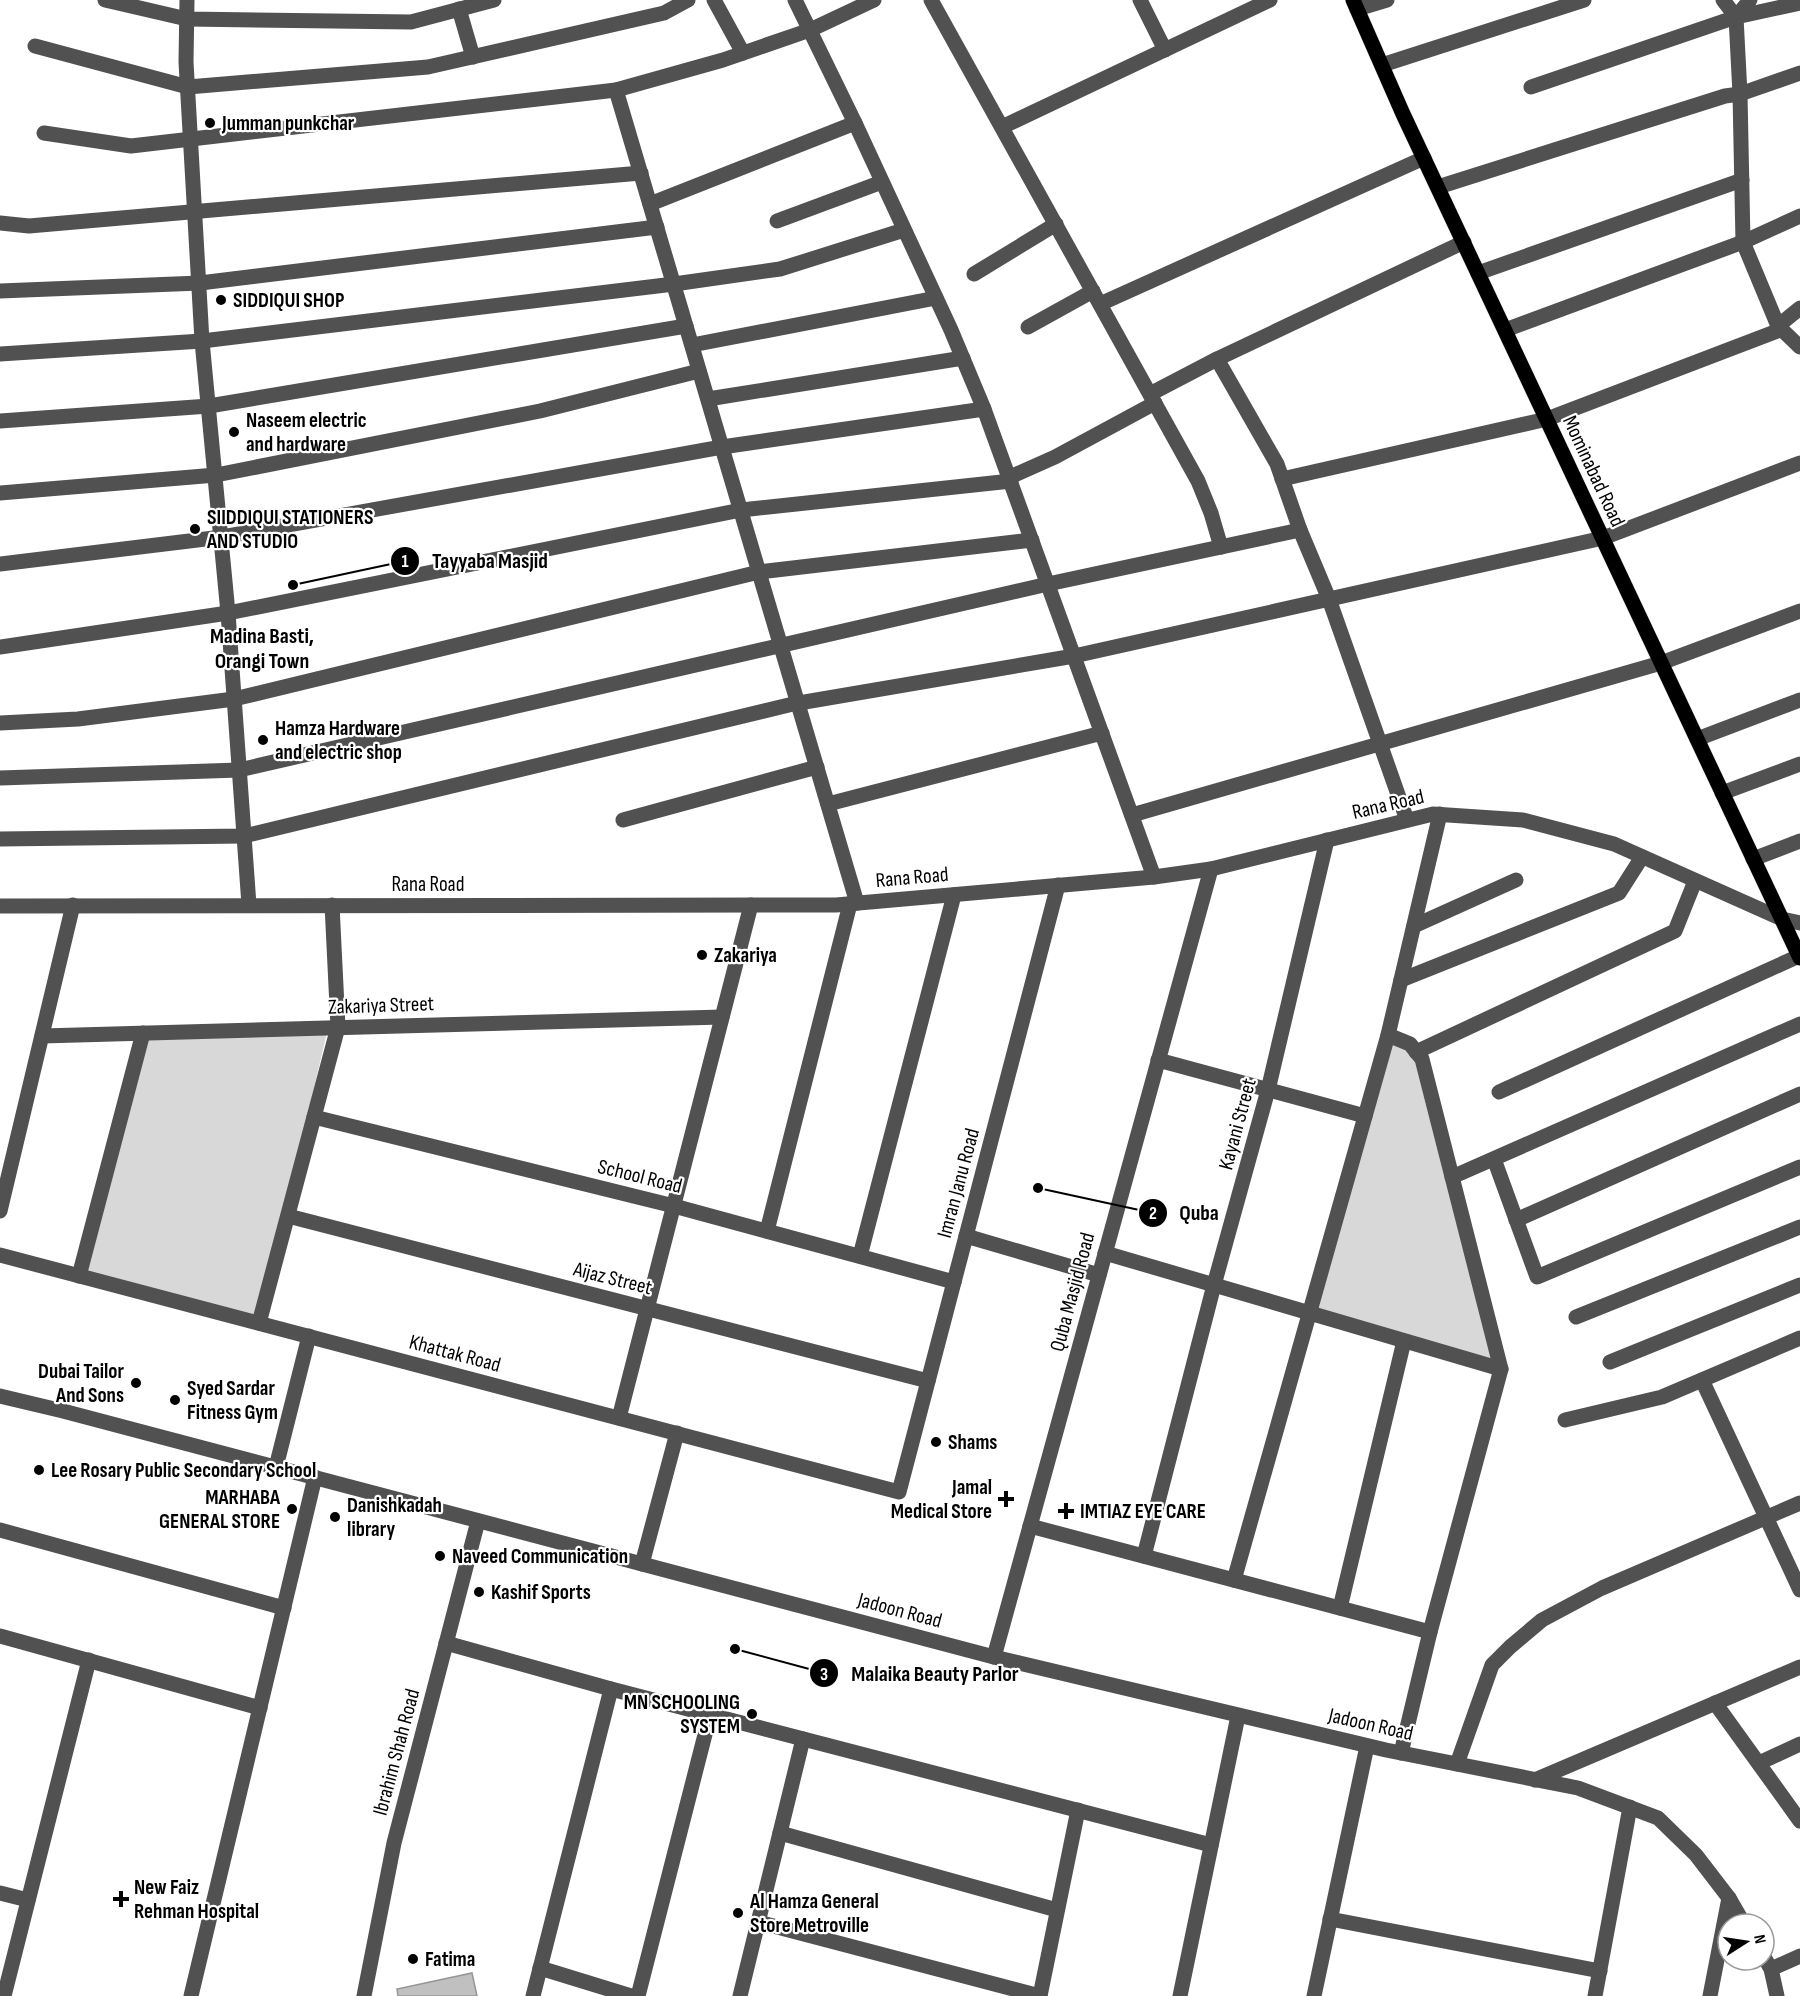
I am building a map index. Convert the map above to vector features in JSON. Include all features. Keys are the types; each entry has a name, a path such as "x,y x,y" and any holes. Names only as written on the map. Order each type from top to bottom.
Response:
{"main road":[{"name":"Mominabad Road","path":"1355,4 1424,158 1799,957"}],"street":[{"path":"105,0 187,19 411,22 494,0"},
{"path":"187,0 188,87 202,341 222,537 249,905"},
{"path":"35,46 188,87 428,67 664,13 688,0"},
{"path":"714,0 743,53"},
{"path":"795,0 936,298 984,409 1154,877"},
{"path":"44,133 131,146 616,90 743,53 810,30 874,0"},
{"path":"931,0 1198,481 1221,547"},
{"path":"1140,0 1165,50"},
{"path":"1002,127 1270,0"},
{"path":"1355,4 1387,0"},
{"path":"1382,65 1584,0"},
{"path":"1723,0 1736,17 1743,242 1779,328 1800,347"},
{"path":"1736,17 1750,0"},
{"path":"1531,87 1736,17 1800,3"},
{"path":"459,9 472,57"},
{"path":"1438,187 1725,96 1740,94 1800,73"},
{"path":"616,90 828,804 854,903 767,1231"},
{"path":"650,204 855,123"},
{"path":"1028,327 1424,158"},
{"path":"0,223 29,226 195,213 641,172"},
{"path":"1478,273 1742,180"},
{"path":"777,221 882,182"},
{"path":"1505,330 1743,242 1800,216"},
{"path":"974,274 1056,224"},
{"path":"0,291 200,283 657,227"},
{"path":"0,354 202,341 674,284 780,269 904,230"},
{"path":"0,647 228,614 741,510 1010,479 1055,457 1217,359 1464,242"},
{"path":"692,345 936,298"},
{"path":"1282,478 1547,419 1779,328 1800,308"},
{"path":"0,421 209,406 686,326"},
{"path":"708,399 963,358"},
{"path":"1217,359 1277,464 1300,530 1329,599 1407,820"},
{"path":"0,493 216,476 540,411 699,371"},
{"path":"0,564 222,537 722,447 984,409"},
{"path":"0,839 244,836 798,704 1074,656 1603,538 1800,464"},
{"path":"0,778 240,770 1048,584 1300,530"},
{"path":"0,723 78,718 234,699 759,572 1032,540"},
{"path":"1132,815 1661,663 1800,611"},
{"path":"1696,739 1800,700"},
{"path":"828,804 1102,733"},
{"path":"1722,793 1800,764"},
{"path":"623,820 817,767"},
{"path":"1234,1580 1388,1035 1440,814"},
{"name":"Rana Road","path":"0,906 854,903 1154,877 1211,869 1407,820 1440,814 1523,820 1614,844 1782,919 1800,923"},
{"name":"Kayani Street","path":"1144,1556 1214,1285 1268,1090 1327,840"},
{"path":"1753,859 1800,841"},
{"path":"1401,980 1619,893 1642,857"},
{"name":"Quba Masjid Road","path":"994,1657 1211,869"},
{"path":"1414,926 1516,880"},
{"path":"1416,1052 1675,931 1695,880"},
{"name":"Imran Janu Road","path":"899,1492 1058,885"},
{"path":"860,1256 954,895"},
{"path":"260,1323 338,1028 332,904"},
{"path":"0,1211 73,905"},
{"path":"619,1418 750,905"},
{"path":"1499,1092 1799,957"},
{"name":"Zakariya Street","path":"42,1036 722,1017"},
{"path":"1452,1177 1800,1024"},
{"path":"79,1276 143,1033"},
{"path":"1388,1035 1410,1044 1422,1059 1501,1369 1430,1632 1401,1753"},
{"path":"1158,1060 1365,1116"},
{"path":"1516,1220 1800,1094"},
{"name":"School Road","path":"314,1117 674,1206 954,1281"},
{"path":"1494,1159 1537,1277 1800,1167"},
{"name":"Aijaz Street","path":"288,1216 928,1381"},
{"path":"1576,1317 1800,1227"},
{"path":"966,1236 1099,1275"},
{"path":"1105,1253 1501,1369"},
{"name":"Khattak Road","path":"0,1255 899,1492"},
{"path":"1610,1362 1800,1285"},
{"path":"276,1467 309,1336"},
{"path":"1565,1420 1662,1397 1800,1338"},
{"path":"1340,1608 1404,1341"},
{"path":"1702,1380 1800,1590"},
{"name":"Jadoon Road","path":"0,1396 994,1657 1367,1746 1578,1788 1658,1818 1696,1855 1737,1912"},
{"path":"642,1564 676,1433"},
{"path":"191,1996 315,1478"},
{"path":"1457,1764 1492,1665 1542,1620 1602,1588 1800,1503"},
{"name":"Ibrahim Shah Road","path":"364,1996 394,1843 478,1521"},
{"path":"1030,1526 1430,1632"},
{"path":"0,1530 284,1608"},
{"path":"1,1639 88,1660 260,1708"},
{"path":"446,1643 611,1689 1211,1845"},
{"path":"4,1996 88,1660"},
{"path":"1535,1780 1800,1666"},
{"path":"533,1996 611,1689"},
{"path":"1715,1703 1799,1817"},
{"path":"638,1996 710,1715"},
{"path":"1180,1996 1238,1716"},
{"path":"740,1996 803,1739"},
{"path":"1759,1763 1800,1744"},
{"path":"1314,1996 1367,1746"},
{"path":"1595,1996 1630,1808"},
{"path":"758,1922 1040,1996 1078,1810"},
{"path":"780,1833 1057,1910"},
{"path":"0,1893 28,1900"},
{"path":"1710,1996 1729,1898"},
{"path":"1330,1919 1600,1971"},
{"path":"1776,1961 1800,1956"},
{"path":"540,1968 631,1996"},
{"path":"1770,1972 1777,1996"}],"shaded area":[{"path":"328,1028 259,1323 79,1276 143,1033"},
{"path":"1388,1035 1422,1059 1501,1369 1312,1314"}],"building":[{"path":"472,1973 477,1996 398,1996 397,1989"}],"place":[{"name":"Jumman punkchar","path":"210,123"},
{"name":"SIDDIQUI SHOP","path":"221,300"},
{"name":"Naseem electric and hardware","path":"234,432"},
{"name":"SIIDDIQUI STATIONERS AND STUDIO","path":"195,529"},
{"name":"Tayyaba Masjid","path":"293,585"},
{"name":"Hamza Hardware and electric shop","path":"263,740"},
{"name":"Zakariya","path":"702,955"},
{"name":"Quba","path":"1038,1188"},
{"name":"Dubai Tailor And Sons","path":"136,1383"},
{"name":"Syed Sardar Fitness Gym","path":"175,1400"},
{"name":"Shams","path":"936,1442"},
{"name":"Lee Rosary Public Secondary School","path":"39,1470"},
{"name":"Jamal Medical Store","path":"1006,1499"},
{"name":"MARHABA GENERAL STORE","path":"292,1509"},
{"name":"IMTIAZ EYE CARE","path":"1066,1511"},
{"name":"Danishkadah library","path":"335,1517"},
{"name":"Naveed Communication","path":"440,1556"},
{"name":"Kashif Sports","path":"479,1592"},
{"name":"Malaika Beauty Parlor","path":"735,1649"},
{"name":"MN SCHOOLING SYSTEM","path":"752,1714"},
{"name":"New Faiz Rehman Hospital","path":"121,1899"},
{"name":"Al Hamza General Store Metroville","path":"738,1913"},
{"name":"Fatima","path":"413,1959"}],"district":[{"name":"Madina Basti, Orangi Town","path":"262,648"}]}
